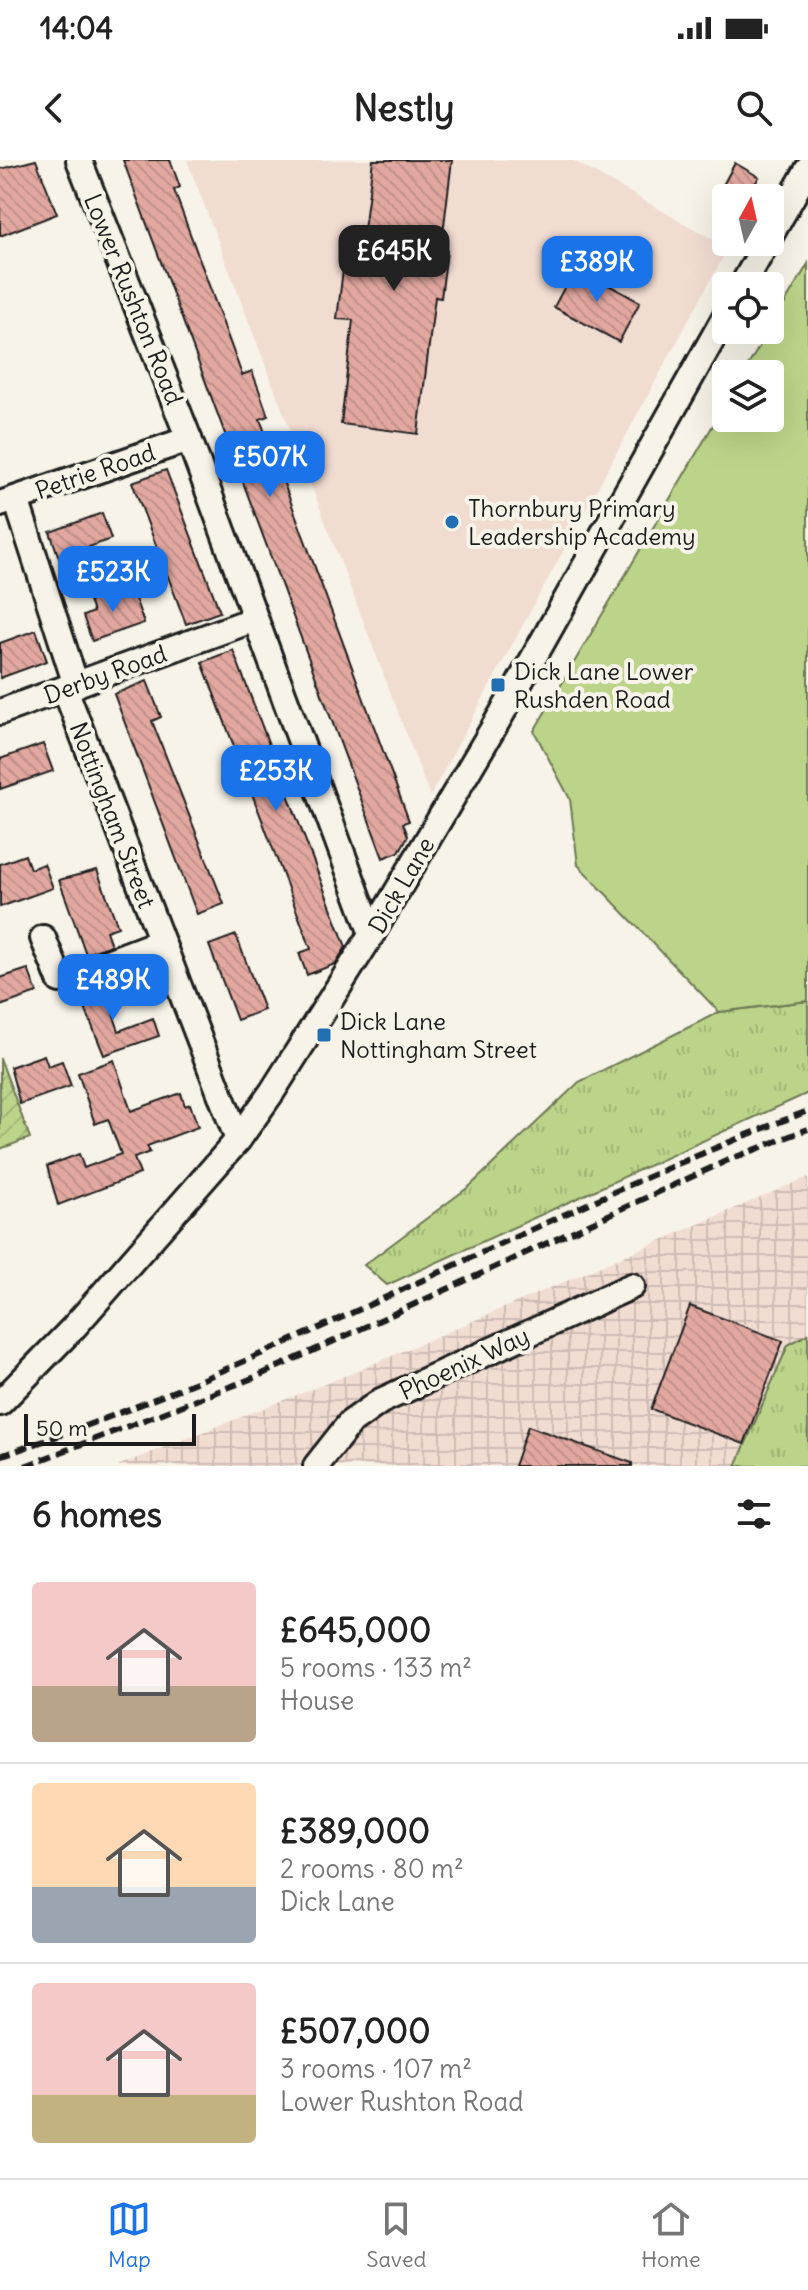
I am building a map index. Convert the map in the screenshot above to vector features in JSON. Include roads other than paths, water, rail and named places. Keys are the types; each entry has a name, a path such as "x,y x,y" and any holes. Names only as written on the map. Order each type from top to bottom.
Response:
{"street":[{"name":"Lower Rushton Road","path":"79,160 189,439 372,934"},
{"path":"784,211 808,169"},
{"name":"Dick Lane","path":"0,1403 74,1327 238,1140 372,934 511,698 712,340"},
{"name":"Petrie Road","path":"8,501 189,439"},
{"name":"Nottingham Street","path":"8,501 160,942 238,1140"},
{"name":"Derby Road","path":"0,712 255,619"},
{"path":"43,938 60,980 160,942"},
{"name":"Phoenix Way","path":"316,1466 343,1429 381,1401 632,1286"}],"railway":[{"path":"0,1456 104,1419 205,1378 605,1196 808,1111"},
{"path":"25,1466 258,1376 726,1161 808,1129"}],"place":[{"name":"Thornbury Primary Leadership Academy","path":"452,522"},
{"name":"Dick Lane Lower Rushden Road","path":"498,685"},
{"name":"Dick Lane Nottingham Street","path":"324,1035"}]}
